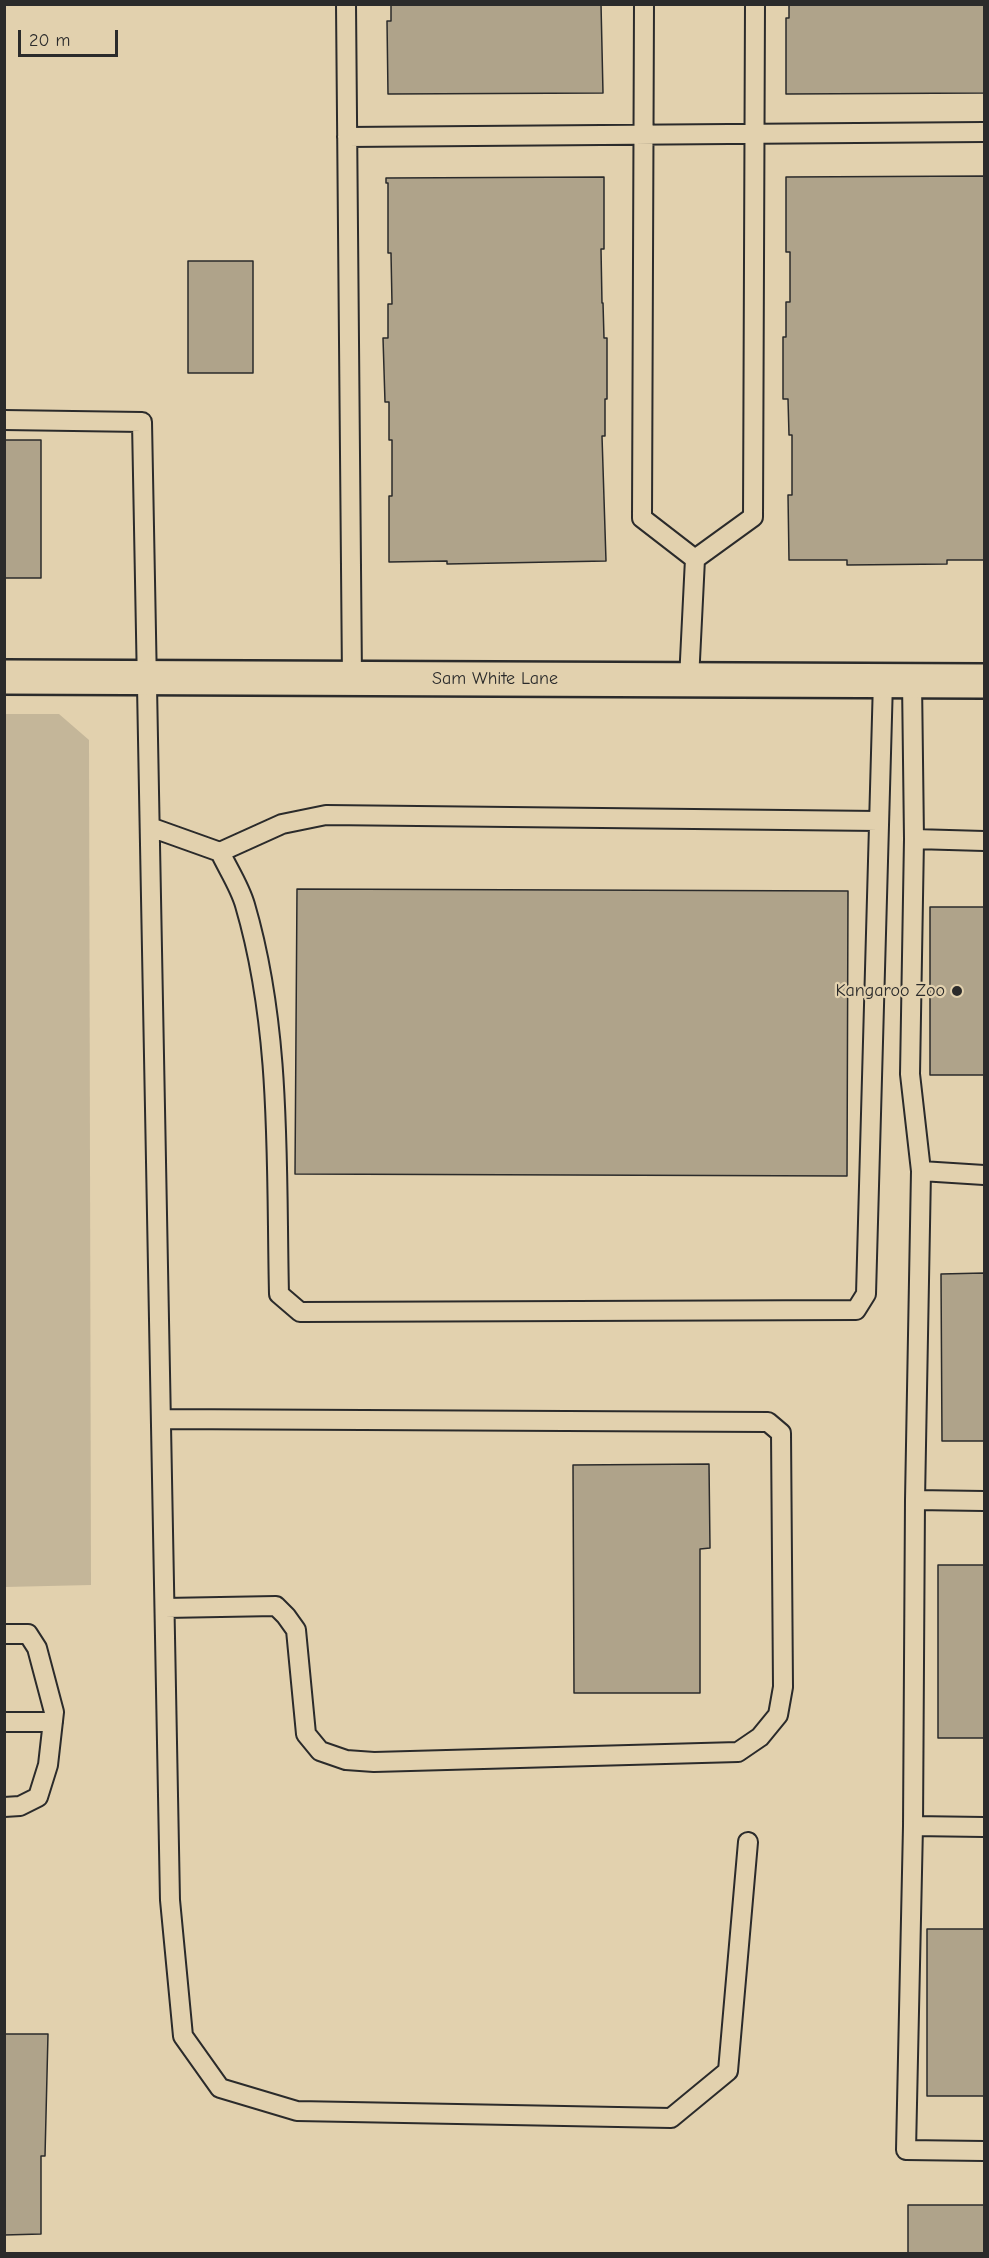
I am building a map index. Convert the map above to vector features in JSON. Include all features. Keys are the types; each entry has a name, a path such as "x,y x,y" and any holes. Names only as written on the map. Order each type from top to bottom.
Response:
{"street":[{"name":"Sam White Lane","path":"4,677 984,681"}],"lane":[{"path":"346,4 352,679"},
{"path":"644,4 642,518 695,559"},
{"path":"695,559 753,517 755,4"},
{"path":"347,137 984,132"},
{"path":"4,420 142,422 170,1900 183,2036 220,2088 297,2112 671,2118 728,2071 748,1842"},
{"path":"689,680 695,559"},
{"path":"220,852 245,903 268,1005 275,1110 279,1294 300,1312 856,1310 866,1294 878,820 897,681"},
{"path":"897,681 914,840 910,1074 921,1171 915,1500 913,1826 906,2150 984,2151"},
{"path":"150,827 220,852 282,824 326,816 878,820"},
{"path":"914,840 984,841"},
{"path":"921,1171 984,1175"},
{"path":"161,1419 768,1422 781,1433 783,1687 778,1715 760,1737 738,1752 374,1762 346,1760 320,1751 306,1734 296,1630 276,1606 165,1608"},
{"path":"915,1500 984,1501"},
{"path":"4,1634 28,1634 37,1648 54,1712 48,1765 39,1797 20,1806 4,1807"},
{"path":"4,1722 53,1722"},
{"path":"913,1826 984,1827"}],"shaded area":[{"path":"5,714 59,714 89,740 91,1585 5,1587"}],"building":[{"path":"391,4 601,4 603,93 388,94 387,21 391,21"},
{"path":"789,4 984,4 984,93 786,94 786,18 789,18"},
{"path":"984,176 984,560 947,560 947,564 847,565 847,560 789,560 788,495 792,495 792,435 789,435 788,399 783,399 783,337 786,337 786,302 790,302 790,252 786,252 786,177"},
{"path":"604,177 604,249 601,249 604,338 607,338 607,399 605,399 605,436 602,436 606,561 447,564 447,561 389,562 392,440 389,440 389,402 385,402 383,338 388,338 388,304 392,304 386,178"},
{"path":"188,261 253,261 253,373 188,373"},
{"path":"4,440 41,440 41,578 4,578"},
{"path":"297,889 848,891 847,1176 295,1174"},
{"name":"Kangaroo Zoo","path":"930,907 984,907 984,1075 930,1075"},
{"path":"984,1273 984,1441 942,1441 941,1274"},
{"path":"709,1464 710,1548 700,1549 700,1693 574,1693 573,1465"},
{"path":"938,1565 984,1565 984,1738 938,1738"},
{"path":"927,1929 984,1929 984,2096 927,2096"},
{"path":"4,2034 48,2034 45,2156 41,2156 41,2234 4,2235"},
{"path":"908,2205 984,2205 984,2254 908,2254"}],"place":[{"name":"Kangaroo Zoo","path":"957,991"}]}
